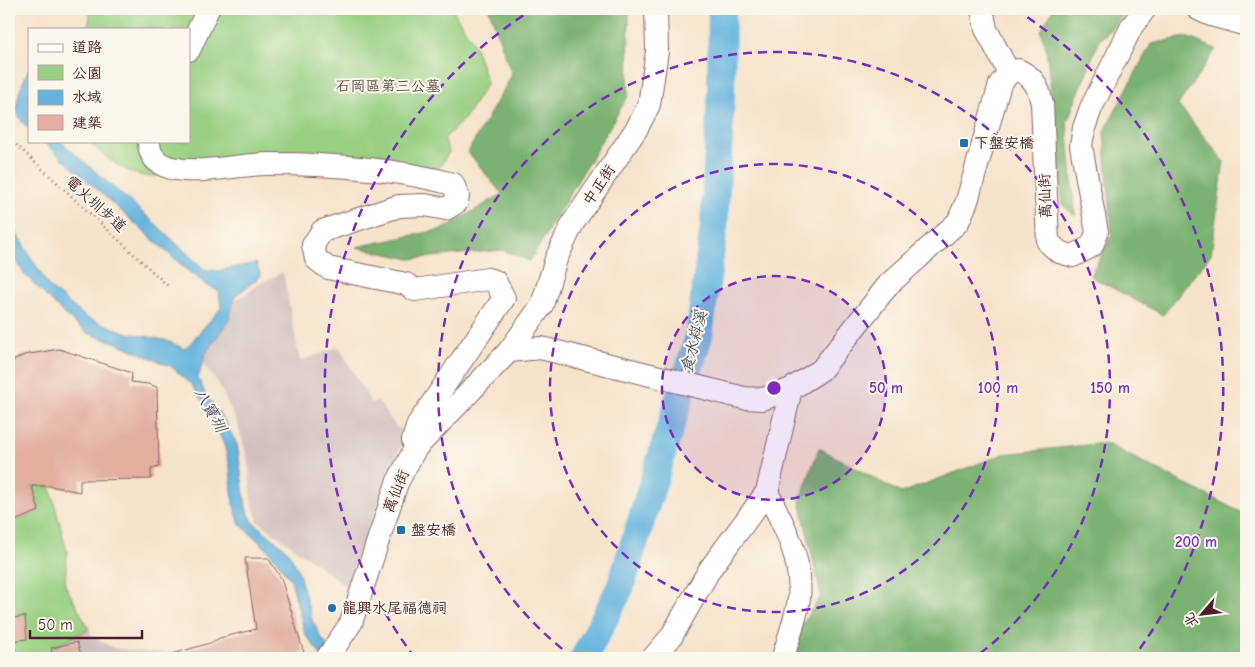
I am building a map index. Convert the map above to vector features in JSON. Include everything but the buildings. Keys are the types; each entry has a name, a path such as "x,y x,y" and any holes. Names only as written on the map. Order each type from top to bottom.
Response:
{"street":[{"path":"190,48 208,9"},
{"name":"中正街","path":"509,351 542,304 556,259 573,223 637,128 649,105 656,51 656,9"},
{"path":"509,351 541,348 744,398 763,399 791,389 821,370 889,284 958,222 967,201 1000,84 1009,73 986,29 982,9"},
{"name":"萬仙街","path":"1009,73 1018,70 1029,75 1038,87 1042,103 1048,242 1059,252 1073,256 1092,246 1097,232 1081,146 1084,128 1091,108 1132,26 1145,9"},
{"path":"1198,9 1211,15 1246,25"},
{"path":"149,142 149,148 156,161 160,164 180,169 228,169 266,164 341,166 418,175 453,184 458,196 452,207 446,209 425,206 399,206 322,231 313,245 316,259 328,268 406,284 415,290 488,279 495,281 504,298 418,424 413,440 415,449"},
{"name":"萬仙街","path":"327,658 351,623 397,483 415,449 509,351"},
{"path":"653,658 671,638 710,569 767,492 791,389"},
{"path":"767,492 789,535 799,580 799,600 784,654"}],"path":[{"path":"9,35 9,50"},
{"name":"電火圳步道","path":"9,138 168,286"}],"shaded area":[{"path":"283,272 300,361 339,347 371,403 378,401 396,427 406,432 346,586 258,521 251,499 249,463 238,425 218,383 192,349 235,301 259,284"},
{"path":"89,629 91,635 114,648 177,653 178,658 82,658 77,642 51,648"}],"green space":[{"name":"石岡區第三公墓","path":"91,9 452,9 474,44 487,83 465,118 444,139 449,152 439,168 423,170 186,164 157,176 148,177 138,175 120,166 102,154 89,142 190,142 190,28 88,28"},
{"path":"489,9 629,9 628,96 530,261 503,250 410,259 356,247 443,229 502,194 468,152 512,75"},
{"path":"1053,9 1130,9 1099,41 1067,122 1075,216 1063,205 1046,47 1041,31"},
{"path":"1186,37 1216,49 1178,105 1224,161 1211,254 1163,315 1090,276 1112,235 1104,132 1151,44"},
{"path":"1105,443 1246,515 1246,658 780,658 821,596 800,501 819,448 901,493 1004,454"},
{"path":"32,486 50,486 67,552 65,585 89,629 52,648 54,658 14,658 9,616 9,515 12,522 39,511"}],"water":[{"path":"28,70 28,128 18,115 17,100"},
{"name":"八寶圳","path":"44,142 61,142 149,218 204,269 218,271 256,263 261,276 235,296 229,320 205,354 198,378 206,395 225,421 237,445 246,508 253,522 288,551 298,570 312,620 322,639 337,658 323,658 305,634 291,580 268,550 240,524 233,504 230,466 223,442 206,406 191,384 172,367 117,343 87,333 65,315 25,275 11,253 9,248 9,221 49,287 87,318 128,333 165,340 185,349 221,308 219,291 208,286 187,270"}],"waterway":[{"name":"食水嵙溪","path":"584,658 620,588 699,336 714,227 721,93 722,9"}],"place":[{"name":"下盤安橋","path":"964,143"},
{"name":"盤安橋","path":"401,530"},
{"name":"龍興水尾福德祠","path":"332,608"}]}
